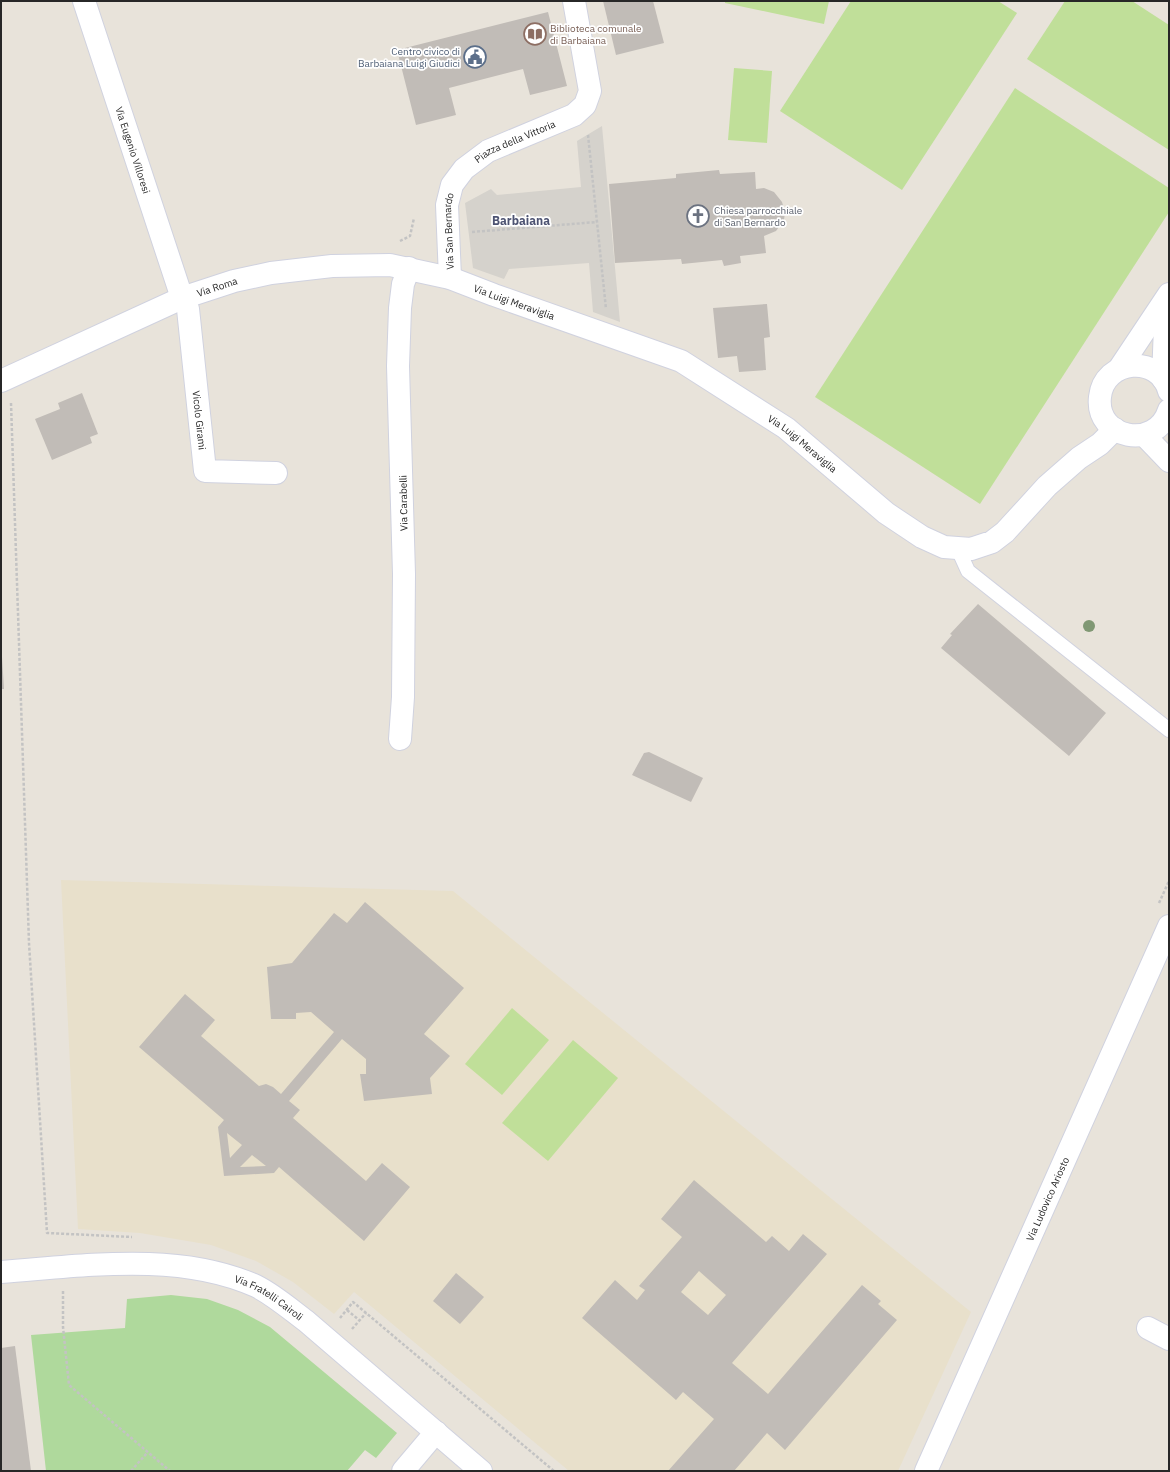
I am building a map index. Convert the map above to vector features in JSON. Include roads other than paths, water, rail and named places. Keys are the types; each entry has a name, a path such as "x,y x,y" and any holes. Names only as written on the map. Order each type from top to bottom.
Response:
{"street":[{"name":"Via Eugenio Villoresi","path":"84,1 182,298"},
{"name":"Piazza della Vittoria","path":"452,185 464,169 488,151 574,115 585,105 590,91 574,1"},
{"name":"Via San Bernardo","path":"450,278 447,205 452,185"},
{"name":"Via Roma","path":"6,378 182,298 234,281 271,273 332,266 390,265 450,278"},
{"name":"Via Carabelli","path":"400,738 403,697 404,574 398,366 400,308 403,284 409,268"},
{"name":"Via Luigi Meraviglia","path":"450,278 681,361 786,428 886,513 904,526 944,547 970,550 992,542 1001,536 1047,486 1079,458 1100,444 1115,430"},
{"path":"1119,369 1169,294"},
{"path":"1168,401 1154,371 1143,366 1131,365 1119,369 1109,376 1102,386 1100,398 1101,410 1104,418 1115,430 1129,436 1144,435 1158,427 1164,421 1168,401 1165,326 1169,294"},
{"name":"Vicolo Girami","path":"182,298 188,309 205,471 276,473"},
{"path":"1144,435 1169,461"},
{"name":"Via Ludovico Ariosto","path":"926,1471 1169,926"},
{"name":"Via Fratelli Cairoli","path":"1,1272 101,1264 146,1264 204,1270 230,1276 257,1287 280,1300 306,1321 481,1471"},
{"path":"1148,1328 1169,1339"},
{"path":"403,1471 436,1432"}],"lane":[{"path":"958,549 968,570 1169,730"}],"place":[{"name":"Biblioteca comunale di Barbaiana","path":"535,34"},
{"name":"Centro civico di Barbaiana Luigi Giudici","path":"475,57"},
{"name":"Chiesa parrocchiale di San Bernardo","path":"698,216"}],"district":[{"name":"Barbaiana","path":"521,221"}]}
